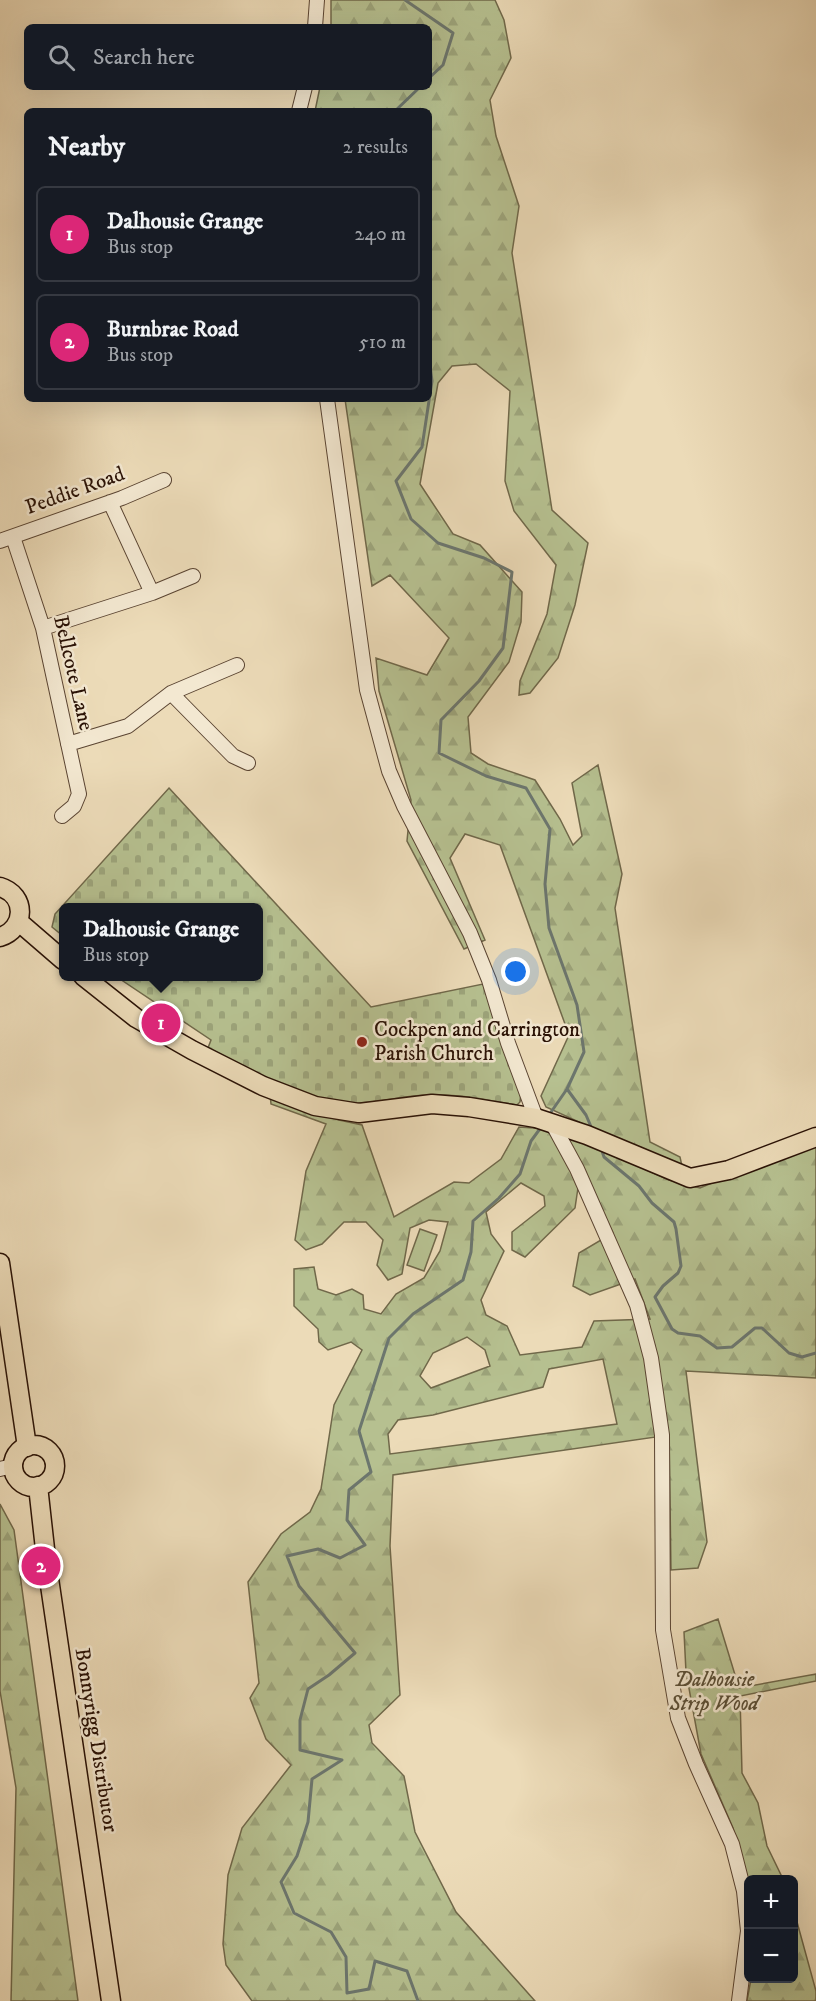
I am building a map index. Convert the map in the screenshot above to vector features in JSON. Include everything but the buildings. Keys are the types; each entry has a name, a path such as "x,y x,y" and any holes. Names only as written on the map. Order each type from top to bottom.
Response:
{"main road":[{"path":"0,887 12,893 20,906 18,922 12,931 0,938"},
{"path":"18,922 59,957"},
{"path":"89,981 136,1018 192,1050 263,1086 315,1106 359,1113 432,1104 469,1107 544,1120 597,1139 690,1178 729,1170 816,1137"},
{"path":"0,1263 27,1447"},
{"path":"38,1446 45,1448 54,1460 55,1467 48,1482 38,1486 22,1483 7,1467 27,1447 38,1446"},
{"name":"Bonnyrigg Distributor","path":"38,1486 46,1558 111,2001"}],"street":[{"path":"315,24 317,0"},
{"path":"300,108 304,90"},
{"path":"327,402 367,690 389,771 404,806 470,933 489,980 508,1043 544,1120 577,1169 637,1305 651,1358 662,1435 663,1630 678,1718 732,1844 744,1891 748,1930 739,2001"},
{"name":"Peddie Road","path":"6,539 164,480"},
{"path":"110,502 152,593"},
{"name":"Bellcote Lane","path":"6,539 43,628 79,794 75,806 62,816"},
{"path":"43,628 152,593 193,576"},
{"path":"68,744 128,726 171,693 237,665"},
{"path":"171,693 233,756 248,763"}],"green space":[{"path":"331,0 495,0 504,20 511,58 490,100 496,136 519,206 512,253 552,510 588,543 575,605 558,658 530,693 519,695 520,681 547,614 556,565 514,511 505,481 510,391 476,364 452,366 438,383 420,484 453,534 480,545 522,592 521,622 509,662 468,717 471,753 488,764 535,780 560,819 573,845 582,836 572,783 598,765 622,874 615,908 650,1142 680,1157 682,1166 675,1166 546,1107 541,1096 569,1035 500,845 465,834 450,858 485,940 464,949 407,841 411,800 379,691 376,658 427,675 449,638 390,575 372,586 345,402 432,402 432,108 316,108 319,90 432,90 432,24 331,24"},
{"path":"169,788 371,1007 483,984 521,1097 520,1102 517,1105 471,1097 437,1095 344,1103 327,1101 292,1090 208,1048 211,1040 123,981 263,981 263,903 65,903"},
{"path":"59,910 59,933 52,927 55,914"},
{"path":"270,1094 339,1120 362,1125 394,1217 454,1182 469,1183 501,1159 519,1127 548,1129 579,1181 575,1208 525,1257 512,1250 512,1232 545,1206 544,1196 521,1183 486,1212 491,1234 504,1251 481,1300 486,1315 507,1326 520,1355 582,1347 594,1321 650,1319 635,1279 590,1295 573,1286 579,1253 613,1233 567,1140 570,1135 669,1180 700,1188 816,1140 816,1378 686,1371 707,1542 698,1568 671,1570 669,1435 393,1475 390,1546 400,1695 369,1725 372,1743 404,1776 415,1832 456,1912 535,2001 252,2001 226,1965 223,1944 228,1875 242,1828 291,1765 266,1739 250,1698 259,1683 248,1582 281,1534 310,1512 321,1489 334,1405 362,1350 351,1342 328,1350 319,1342 318,1329 294,1306 294,1269 314,1267 318,1289 336,1295 352,1289 363,1295 364,1309 381,1314 396,1294 424,1278 440,1251 448,1222 429,1220 410,1228 402,1274 388,1280 377,1265 383,1240 366,1222 344,1222 322,1244 306,1250 295,1240 306,1171 326,1124 271,1104","holes":["467,1337 485,1350 490,1366 431,1388 420,1376 433,1353","603,1359 617,1424 390,1454 388,1434 398,1420 433,1415 543,1387 549,1369"]},
{"path":"420,1229 437,1235 424,1271 407,1265"},
{"path":"0,1504 14,1530 78,2001 11,2001 16,1788 0,1691"},
{"name":"Dalhousie Strip Wood","path":"718,1619 739,1688 816,1674 816,1681 740,1696 742,1773 758,1803 767,1846 781,1875 745,1875 733,1828 701,1754 686,1672 684,1632"},
{"path":"798,1926 816,1991 816,2001 747,2001 750,1983 798,1983"}],"waterway":[{"path":"405,0 453,33 443,65 432,75"},
{"path":"398,108 417,90"},
{"path":"429,402 422,447 396,481 411,519 438,543 484,558 512,572 503,648 479,681 441,720 439,753 486,776 526,788 550,829 545,884 549,928 577,1005 584,1052 567,1089 549,1115"},
{"path":"567,1089 586,1115 592,1129"},
{"path":"418,2001 407,1971 375,1961 369,1989 347,1993 346,1957 331,1932 294,1913 281,1882 297,1856 308,1822 312,1779 342,1760 300,1750 300,1720 308,1689 355,1653 299,1586 287,1556 318,1549 340,1558 365,1545 347,1520 349,1490 371,1472 359,1431 389,1338 413,1314 463,1280 471,1252 473,1221 499,1198 520,1174 531,1141 542,1126"},
{"path":"601,1148 604,1157 639,1186 652,1203 674,1222 681,1266 678,1273 663,1286 655,1297 672,1329 678,1333 700,1336 717,1348 732,1347 755,1328 762,1328 789,1353 802,1357 816,1353"}],"place":[{"name":"Dalhousie Grange","path":"161,1023"},
{"name":"Cockpen and Carrington Parish Church","path":"362,1042"},
{"name":"Burnbrae Road","path":"41,1566"}]}
